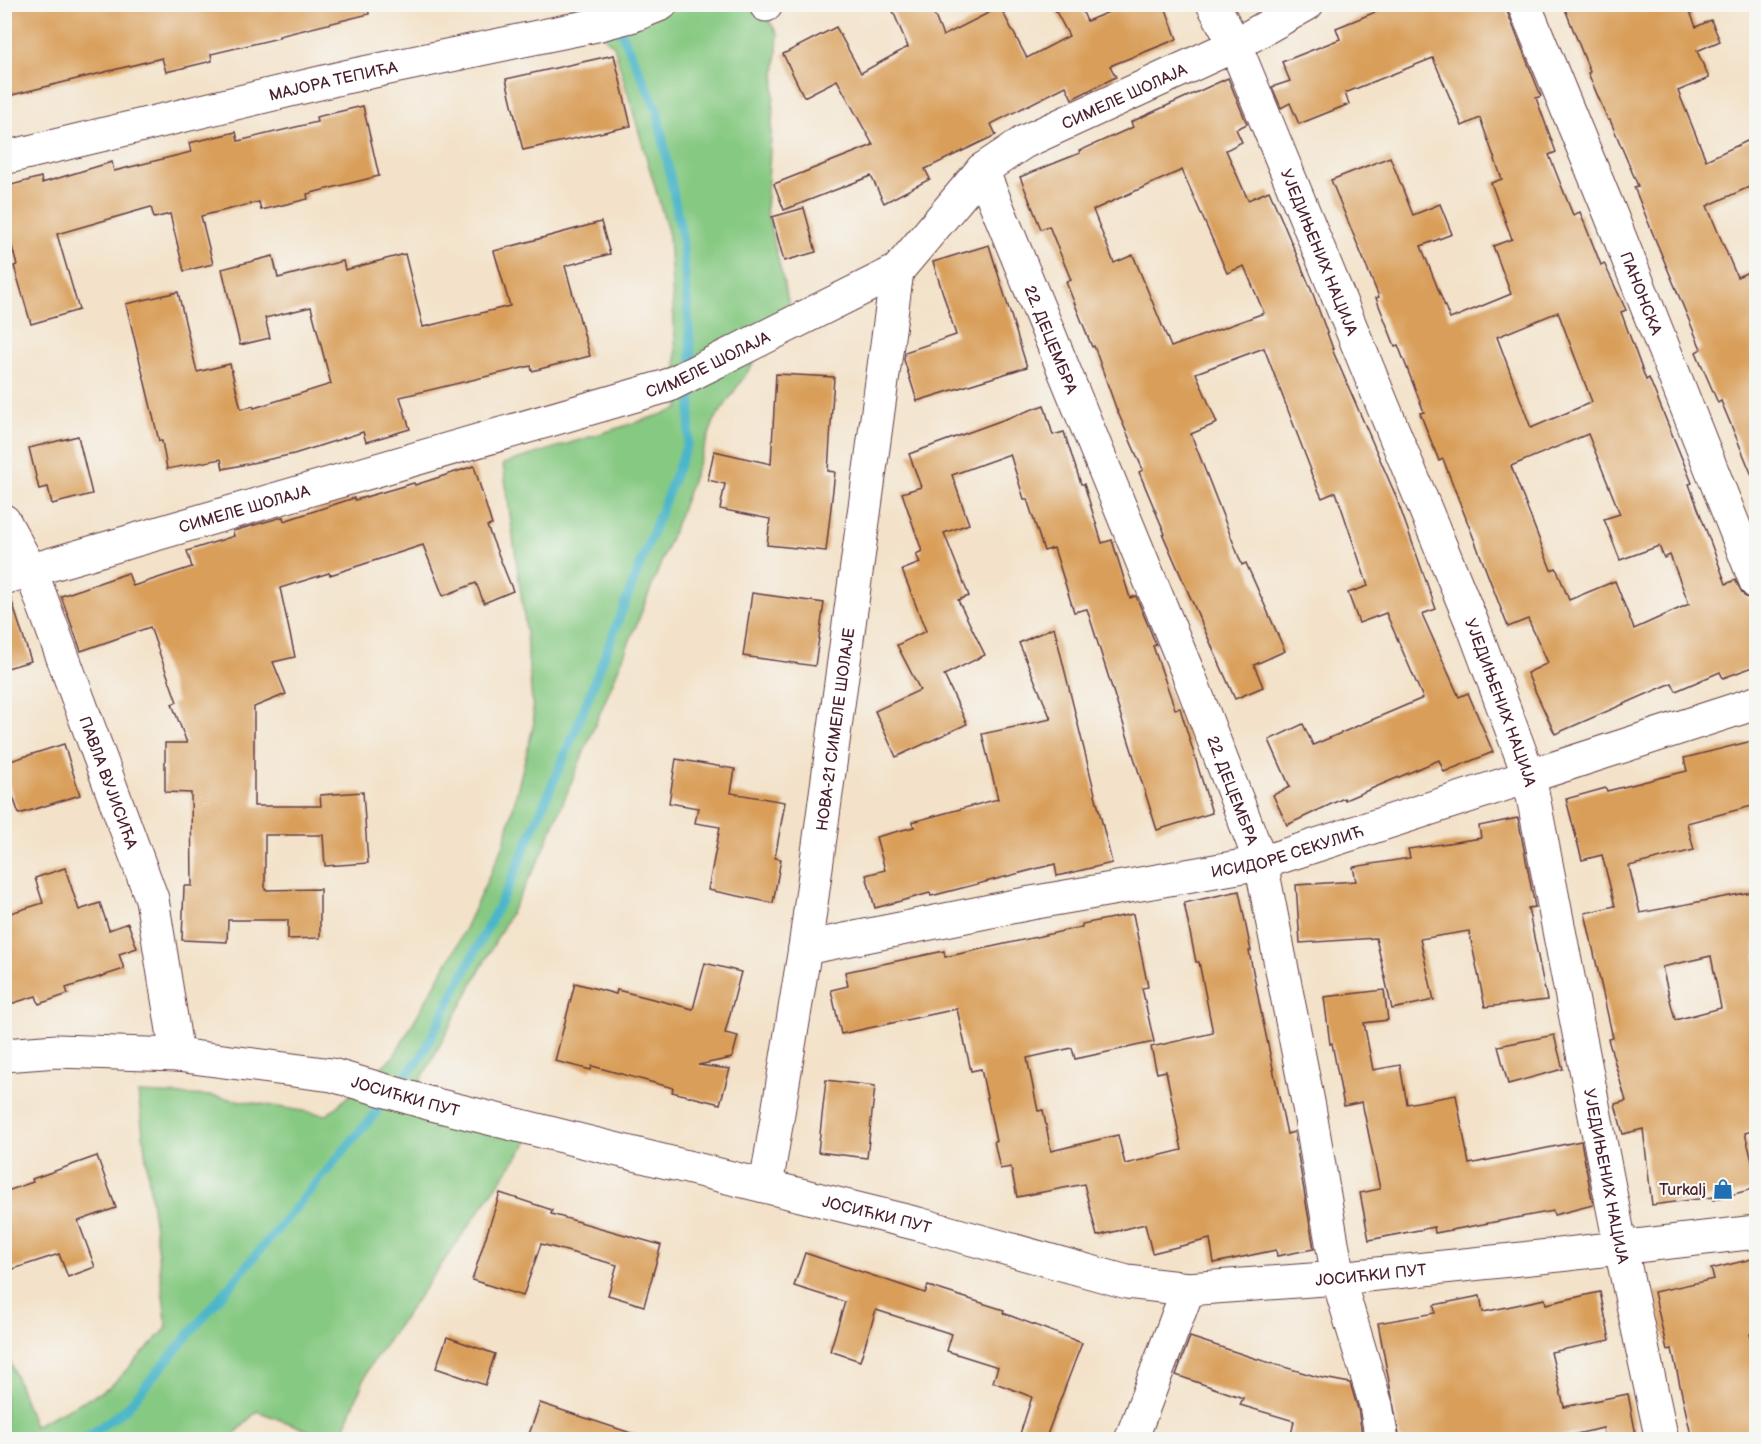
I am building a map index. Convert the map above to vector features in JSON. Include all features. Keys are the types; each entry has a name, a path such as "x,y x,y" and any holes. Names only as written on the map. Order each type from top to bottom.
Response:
{"street":[{"name":"УЈЕДИЊЕНИХ НАЦИЈА","path":"1213,4 1236,45 1474,628 1529,776 1621,1249 1662,1440"},
{"name":"СИМЕЛЕ ШОЛАЈА","path":"18,575 667,386 897,271 982,170 1024,142 1236,45 1307,4"},
{"name":"ПАНОНСКА","path":"1524,4 1756,582"},
{"name":"МАЈОРА ТЕПИЋА","path":"4,159 345,77 596,25 648,10"},
{"name":"22. ДЕЦЕМБРА","path":"982,170 1190,678 1261,863 1309,1107 1338,1278 1376,1405 1382,1440"},
{"name":"НОВА-21 СИМЕЛЕ ШОЛАЈЕ","path":"766,1186 805,948 897,271"},
{"name":"ПАВЛА ВУЈИСИЋА","path":"4,521 18,575 152,899 177,1055"},
{"name":"ИСИДОРЕ СЕКУЛИЋ","path":"805,948 1020,905 1261,863 1756,703"},
{"name":"ЈОСИЋКИ ПУТ","path":"4,1055 57,1051 177,1055 332,1075 407,1096 918,1224 1127,1282 1188,1289 1338,1278 1621,1249 1756,1232"},
{"path":"1131,1440 1188,1289"}],"green space":[{"path":"569,5 758,5 778,34 766,209 790,309 714,421 638,621 540,858 413,1095 539,1126 369,1367 340,1439 331,1439 257,1411 230,1439 5,1439 4,1345 34,1426 109,1388 167,1328 138,1093 212,1096 327,1115 394,1056 456,948 504,844 534,723 525,623 503,464 679,409 669,235 614,46"}],"building":[{"path":"4,4 368,4 369,14 211,54 212,61 166,72 162,58 4,97"},
{"path":"890,4 930,4 943,36 1000,7 1027,58 1069,36 1052,4 1079,4 1087,21 1128,4 1164,4 1177,39 1110,66 1116,77 1072,99 1066,86 991,124 996,135 925,169 930,179 884,203 871,176 784,210 774,184 873,145 837,80 804,97 783,54 836,27 861,73 908,47"},
{"path":"1395,4 1506,4 1541,96 1536,98 1556,152 1549,155 1573,215 1580,212 1601,265 1604,263 1626,310 1621,312 1646,380 1649,378 1692,483 1689,484 1726,584 1735,580 1744,596 1750,599 1756,616 1756,666 1723,678 1720,672 1676,691 1672,683 1555,734 1527,673 1548,663 1528,619 1508,627 1443,459 1439,461 1420,413 1424,412 1398,345 1395,346 1376,298 1379,297 1331,180 1390,157 1413,215 1440,204 1452,234 1421,246 1450,319 1511,294 1493,246 1512,239 1491,183 1502,179 1480,118 1462,126 1433,58 1345,93 1349,104 1299,124 1290,103 1281,108 1272,87 1290,81 1282,62 1340,39 1336,28","holes":["1558,312 1592,402 1531,428 1497,337","1588,434 1620,514 1604,519 1620,560 1659,546 1664,558 1670,555 1689,604 1634,629 1615,581 1569,600 1556,568 1551,570 1511,466"]},
{"path":"1563,4 1687,4 1696,27 1711,20 1720,41 1697,51 1709,78 1678,91 1706,160 1756,137 1756,184 1707,206 1737,277 1756,269 1756,485 1721,401 1718,403 1696,352 1701,349 1634,187 1638,186 1588,73 1590,72"},
{"path":"614,55 631,126 523,150 506,79"},
{"path":"1228,78 1247,124 1236,129 1242,142 1226,150 1248,200 1269,191 1281,218 1313,294 1332,349 1395,494 1436,609 1422,614 1459,697 1468,693 1493,752 1444,772 1439,760 1345,800 1344,798 1287,825 1273,795 1290,787 1269,740 1303,724 1313,745 1423,698 1386,613 1359,623 1348,593 1368,586 1336,492 1322,498 1264,348 1196,373 1217,423 1191,434 1242,565 1246,563 1285,651 1254,665 1263,687 1235,699 1163,535 1165,534 1139,472 1143,470 1066,282 1071,280 1049,226 1041,229 1020,177 1080,153 1079,151 1133,127 1131,122","holes":["1182,170 1227,273 1244,266 1264,313 1171,347 1133,255 1114,263 1093,210"]},
{"path":"363,106 379,176 307,194 308,199 261,210 259,202 201,216 213,264 184,271 170,214 154,218 151,207 57,234 79,310 31,324 14,266 17,265 4,217 4,187 41,177 42,183 112,162 114,171 191,152 189,143 236,132 238,141 317,122 316,117"},
{"path":"804,208 816,252 784,261 772,217"},
{"path":"601,222 610,254 565,266 590,356 532,371 531,366 400,397 410,429 366,442 363,432 294,454 223,469 221,459 167,469 162,441 159,441 126,304 178,292 197,372 230,364 241,409 253,406 254,408 331,384 311,307 265,318 270,338 240,345 222,269 273,256 278,278 343,261 345,270 405,254 423,327 510,306 494,251"},
{"path":"989,245 1027,367 917,401 904,360 905,352 956,335 933,262"},
{"path":"776,374 834,377 828,471 835,472 826,551 767,545 770,519 720,509 725,484 708,480 714,451 771,464"},
{"path":"1044,405 1053,435 1064,432 1081,484 1084,484 1102,543 1112,540 1130,598 1136,596 1156,645 1153,646 1175,709 1180,708 1212,813 1157,830 1087,609 1074,612 1054,548 1044,551 1010,454 952,475 969,524 944,533 969,596 958,600 985,655 944,675 967,724 896,757 875,711 920,690 897,645 926,631 902,570 920,563 916,554 922,551 902,493 921,487 909,454"},
{"path":"78,436 92,494 52,504 48,487 39,489 29,448"},
{"path":"474,466 492,525 487,526 513,591 484,603 476,583 443,596 423,545 330,575 329,573 280,588 295,657 273,662 286,694 254,707 254,806 321,806 320,795 363,792 368,863 325,866 323,835 265,835 265,890 320,889 320,938 288,939 288,920 228,920 227,942 182,940 184,886 192,886 191,793 165,792 165,743 187,743 172,704 177,702 150,627 81,651 61,596 128,573 133,586 192,567 187,551 234,536 233,531 283,517 284,521 354,498 355,500 414,483 415,485"},
{"path":"752,593 824,603 815,666 743,656"},
{"path":"10,596 31,661 4,669 4,597"},
{"path":"1054,627 1112,863 1057,876 1055,864 875,908 866,875 885,870 876,837 914,827 912,822 998,799 982,734 1051,719 1019,643"},
{"path":"1756,740 1756,805 1687,823 1694,850 1629,866 1640,913 1756,891 1756,1130 1745,1133 1756,1177 1756,1188 1713,1200 1713,1197 1652,1205 1643,1129 1623,1134 1615,1104 1626,1101 1608,1039 1613,1038 1585,913 1615,906 1602,855 1582,860 1566,799 1687,771 1684,758","holes":["1711,956 1721,1008 1675,1020 1662,967"]},
{"path":"64,744 80,795 19,814 4,771 4,763"},
{"path":"676,759 735,769 731,793 785,802 775,858 781,859 773,903 708,890 720,827 695,823 698,808 669,803"},
{"path":"1518,818 1535,907 1528,908 1547,1000 1485,1007 1469,931 1420,939 1434,1000 1392,1009 1376,938 1300,943 1296,885 1356,881 1353,867 1410,858 1408,849 1481,838 1479,826"},
{"path":"65,868 79,910 100,903 109,930 128,923 137,948 119,954 124,969 66,988 68,994 39,1004 36,996 4,1006 4,915 43,903 35,878"},
{"path":"1239,891 1261,1012 1287,1134 1294,1132 1314,1249 1277,1256 1276,1250 1214,1263 1210,1239 1152,1253 1145,1224 1097,1236 1084,1184 1017,1197 1011,1167 1000,1169 981,1069 971,1071 957,1009 841,1034 831,990 848,986 845,972 944,951 945,957 1133,914 1148,987 1142,988 1154,1042 1075,1059 1072,1048 1027,1058 1038,1111 1043,1110 1051,1151 1118,1135 1125,1164 1182,1150 1166,1071 1157,1073 1151,1047 1213,1033 1184,903"},
{"path":"705,963 741,972 725,1033 738,1036 732,1058 698,1065 730,1069 720,1104 672,1092 673,1088 592,1066 591,1070 555,1061 575,983 616,994 617,990 693,1009"},
{"path":"1384,990 1388,1020 1364,1023 1373,1070 1400,1065 1407,1104 1456,1095 1469,1164 1581,1141 1593,1205 1554,1215 1553,1211 1435,1233 1434,1227 1369,1240 1360,1193 1380,1189 1362,1102 1344,1106 1332,1043 1330,1044 1324,997"},
{"path":"1554,1035 1563,1069 1508,1084 1498,1046"},
{"path":"826,1080 875,1086 867,1158 818,1152"},
{"path":"97,1156 116,1208 78,1221 95,1267 68,1277 59,1254 4,1272 4,1192 33,1182 32,1179"},
{"path":"500,1193 552,1210 551,1214 661,1245 644,1306 608,1295 617,1265 541,1244 523,1296 472,1280"},
{"path":"805,1253 925,1293 928,1286 1004,1310 1003,1313 1082,1343 1045,1440 1018,1440 1032,1397 993,1382 998,1367 947,1351 952,1334 876,1310 860,1361 830,1351 845,1302 794,1286"},
{"path":"1756,1258 1756,1333 1750,1334 1756,1360 1756,1413 1751,1414 1756,1440 1692,1440 1672,1349 1667,1350 1654,1292 1714,1279 1711,1269"},
{"path":"1600,1292 1610,1340 1551,1352 1564,1407 1628,1394 1637,1440 1605,1440 1603,1428 1550,1440 1400,1440 1378,1323 1435,1313 1434,1305 1480,1296 1483,1312 1545,1299 1546,1304"},
{"path":"447,1337 495,1354 485,1385 436,1368"},
{"path":"1190,1337 1318,1377 1350,1383 1358,1409 1363,1440 1290,1440 1294,1421 1240,1405 1243,1398 1176,1375"},
{"path":"540,1403 637,1435 636,1440 527,1440"}],"waterway":[{"path":"608,4 657,110 682,236 692,367"},
{"path":"396,1087 421,1057 510,883 576,729 688,442 693,380"},
{"path":"82,1440 126,1409 388,1098"}],"place":[{"name":"Turkalj","path":"1723,1189"}]}
